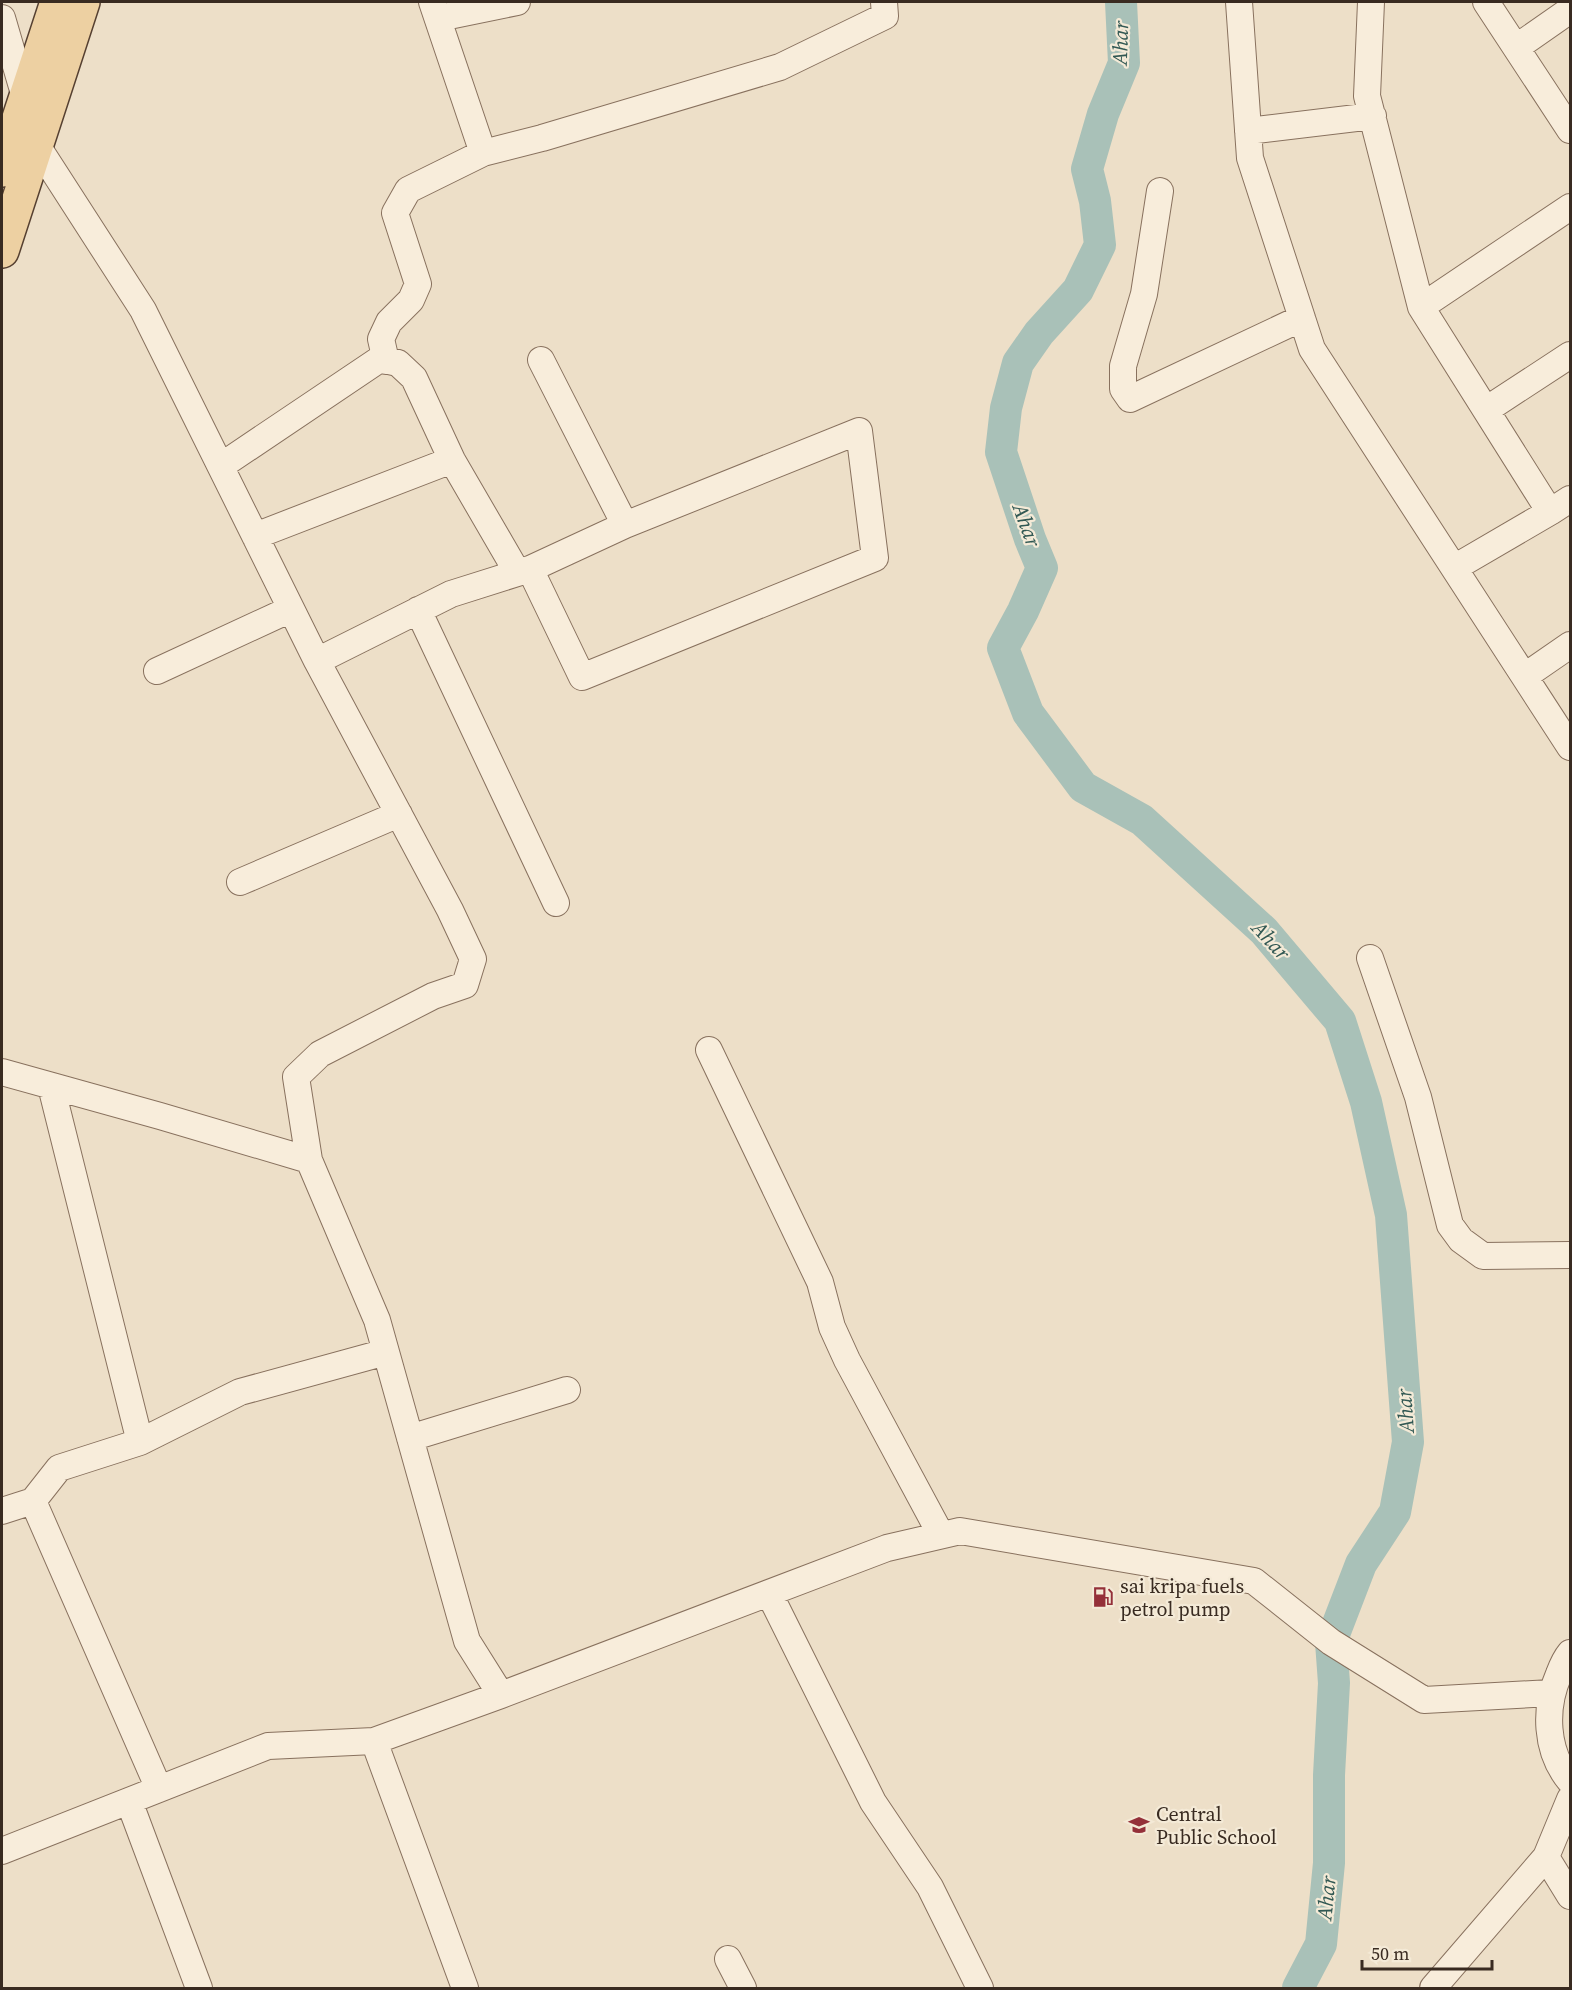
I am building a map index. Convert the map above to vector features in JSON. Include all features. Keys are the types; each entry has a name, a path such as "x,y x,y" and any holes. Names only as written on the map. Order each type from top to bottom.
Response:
{"main road":[{"path":"2,251 24,140 25,97 57,2"},
{"path":"2,170 24,140 83,2"}],"street":[{"path":"483,153 436,10 517,2"},
{"path":"386,361 381,339 389,322 411,300 418,284 395,213 408,190 483,153 542,138 780,67 885,16 884,2"},
{"path":"1239,2 1250,158 1312,349 1570,747"},
{"path":"1371,2 1367,96 1421,308 1486,410 1560,506 1454,568"},
{"path":"1486,2 1570,130"},
{"path":"1517,47 1570,10"},
{"path":"2,18 25,97"},
{"path":"1248,130 1372,116"},
{"path":"24,140 143,310 317,661 450,910 473,959 465,985 433,996 320,1054 296,1077 309,1160 377,1320 466,1641 501,1695"},
{"path":"1160,191 1144,294 1123,366 1123,389 1130,399 1302,318"},
{"path":"1421,308 1570,207"},
{"path":"1486,410 1570,355"},
{"path":"221,466 380,359 398,363 414,378 453,460 523,571 582,676 875,558 859,431 625,525 523,571 451,594 317,661"},
{"path":"541,360 625,525"},
{"path":"255,536 453,460"},
{"path":"157,671 291,609"},
{"path":"418,610 556,903"},
{"path":"1525,676 1570,645"},
{"path":"240,882 399,814"},
{"path":"1370,958 1418,1097 1450,1225 1461,1240 1483,1256 1570,1255"},
{"path":"709,1050 820,1282 832,1327 847,1360 941,1535"},
{"path":"2,1072 309,1160"},
{"path":"51,1086 140,1442"},
{"path":"2,1511 33,1501 59,1468 140,1442 240,1392 386,1352"},
{"path":"410,1438 567,1390"},
{"path":"33,1501 159,1789"},
{"path":"2,1851 267,1746 374,1741 886,1548 960,1531 1254,1581 1331,1642 1424,1700 1551,1693"},
{"path":"769,1593 873,1802 930,1887 980,1989"},
{"path":"1570,1653 1565,1659 1551,1693 1548,1718 1555,1754 1570,1781"},
{"path":"374,1741 465,1989"},
{"path":"1439,1986 1546,1857 1570,1799"},
{"path":"129,1801 199,1989"},
{"path":"1546,1857 1570,1896"},
{"path":"728,1959 743,1989"}],"waterway":[{"name":"Ahar","path":"1121,2 1124,63 1103,114 1087,169 1095,201 1100,245 1078,290 1039,333 1018,363 1006,408 1001,452 1042,568 1003,648 1028,713 1083,787 1142,820 1264,931 1340,1021 1366,1102 1391,1215 1408,1442 1395,1512 1361,1564 1331,1642 1334,1683 1329,1775 1329,1863 1321,1944 1298,1988"}],"place":[{"name":"sai kripa fuels petrol pump","path":"1103,1597"},
{"name":"Central Public School","path":"1139,1825"}]}
